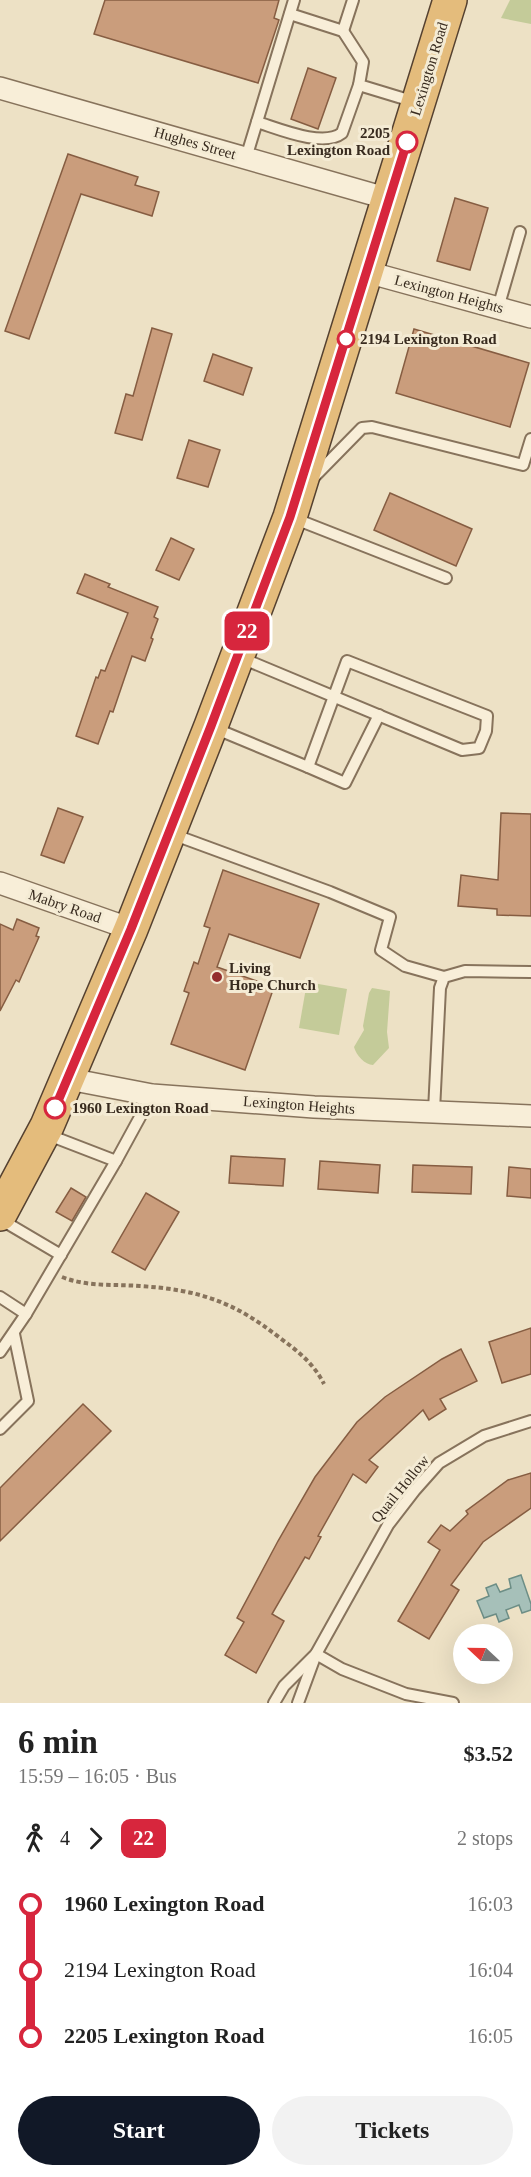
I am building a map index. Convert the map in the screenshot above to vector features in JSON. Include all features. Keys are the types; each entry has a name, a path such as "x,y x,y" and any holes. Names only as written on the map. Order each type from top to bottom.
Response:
{"highway":[{"name":"Lexington Road","path":"0,1216 69,1079 131,929 238,656 293,506 450,0"}],"street":[{"name":"Hughes Street","path":"0,88 389,199"},
{"name":"Lexington Heights","path":"367,272 531,317"},
{"name":"Mabry Road","path":"0,883 131,929"},
{"name":"Lexington Heights","path":"69,1079 152,1095 314,1107 531,1116"}],"lane":[{"path":"246,158 294,0"},
{"path":"343,32 353,0"},
{"path":"257,122 302,136 329,139 337,137 342,133 358,86 363,62 343,32 290,14"},
{"path":"358,86 418,103"},
{"path":"498,308 520,232"},
{"path":"446,578 293,506 362,428 372,426 524,465 531,439"},
{"path":"238,656 334,696 380,715 462,750 478,748 486,731 487,716 348,661 334,696 308,767"},
{"path":"211,726 345,783 380,715"},
{"path":"169,832 390,917 381,950 405,966 444,977 465,971 531,972"},
{"path":"434,1111 440,988 444,977"},
{"path":"0,1352 27,1314 152,1095"},
{"path":"43,1133 116,1161"},
{"path":"0,1216 61,1255"},
{"path":"0,1297 27,1314"},
{"path":"0,1429 28,1401 14,1334"},
{"name":"Quail Hollow","path":"298,1703 303,1695 316,1654 388,1525 415,1490 439,1463 484,1436 531,1421"},
{"path":"316,1654 342,1669 406,1694 453,1703"},
{"name":"Quail Hollow","path":"274,1703 284,1686 316,1654"}],"path":[{"path":"51,1273 69,1280 95,1284 139,1286 197,1293 230,1304 264,1325 302,1354 324,1384"}],"green space":[{"path":"510,0 531,0 531,24 501,18"},
{"path":"307,982 347,989 339,1035 299,1028"},
{"path":"372,988 390,991 387,1032 389,1048 373,1065 361,1059 354,1047 364,1030 369,993"}],"water":[{"path":"521,1575 531,1610 522,1613 519,1605 506,1610 509,1618 499,1622 496,1614 484,1618 477,1601 489,1596 486,1588 496,1584 500,1592 511,1588 509,1579"}],"building":[{"path":"105,0 279,0 274,18 279,20 258,83 94,34"},
{"path":"308,68 336,78 318,129 291,119"},
{"path":"68,154 138,177 135,185 159,192 152,216 81,194 29,339 5,331"},
{"path":"455,198 488,208 470,270 437,261"},
{"path":"152,328 172,334 142,440 115,433 126,394 133,396"},
{"path":"414,329 529,363 510,427 396,393"},
{"path":"213,354 252,368 243,395 204,381"},
{"path":"189,440 220,450 208,487 177,478"},
{"path":"390,493 472,529 456,566 374,530"},
{"path":"171,538 194,549 179,580 156,570"},
{"path":"85,574 110,584 108,587 158,607 154,617 158,619 145,661 132,656 113,712 110,711 98,744 76,736 96,677 98,678 101,670 105,671 128,613 77,593"},
{"path":"58,808 83,817 64,863 41,855"},
{"path":"501,813 531,814 531,916 497,915 497,909 458,906 461,875 498,880"},
{"name":"Living Hope Church","path":"223,870 319,904 300,958 229,934 217,967 274,987 245,1070 171,1044 189,993 184,991 194,962 198,964 210,928 204,926"},
{"path":"17,919 39,928 36,936 39,937 19,982 16,980 0,1011 0,924 13,930"},
{"path":"231,1156 285,1159 283,1186 229,1183"},
{"path":"320,1161 380,1165 378,1193 318,1189"},
{"path":"413,1165 472,1167 471,1194 412,1192"},
{"path":"509,1167 531,1169 531,1198 507,1196"},
{"path":"71,1188 86,1197 72,1221 56,1212"},
{"path":"146,1193 179,1212 145,1270 112,1252"},
{"path":"531,1328 531,1374 502,1383 489,1342"},
{"path":"461,1349 477,1381 440,1399 446,1409 429,1420 423,1410 369,1460 378,1467 366,1483 353,1474 318,1536 321,1537 309,1559 305,1557 272,1614 284,1621 256,1673 225,1655 244,1622 237,1618 278,1541 315,1477 357,1422 385,1397"},
{"path":"83,1404 111,1431 0,1541 0,1488"},
{"path":"531,1473 531,1508 483,1542 451,1585 459,1590 429,1639 398,1621 440,1550 428,1542 441,1525 450,1531 468,1514 466,1511 508,1480"}],"bus line":[{"name":"22","path":"55,1108 131,929 290,517 407,142"}],"place":[{"name":"2205 Lexington Road","path":"407,142"},
{"name":"2194 Lexington Road","path":"346,339"},
{"name":"Living Hope Church","path":"217,977"},
{"name":"1960 Lexington Road","path":"55,1108"}]}
